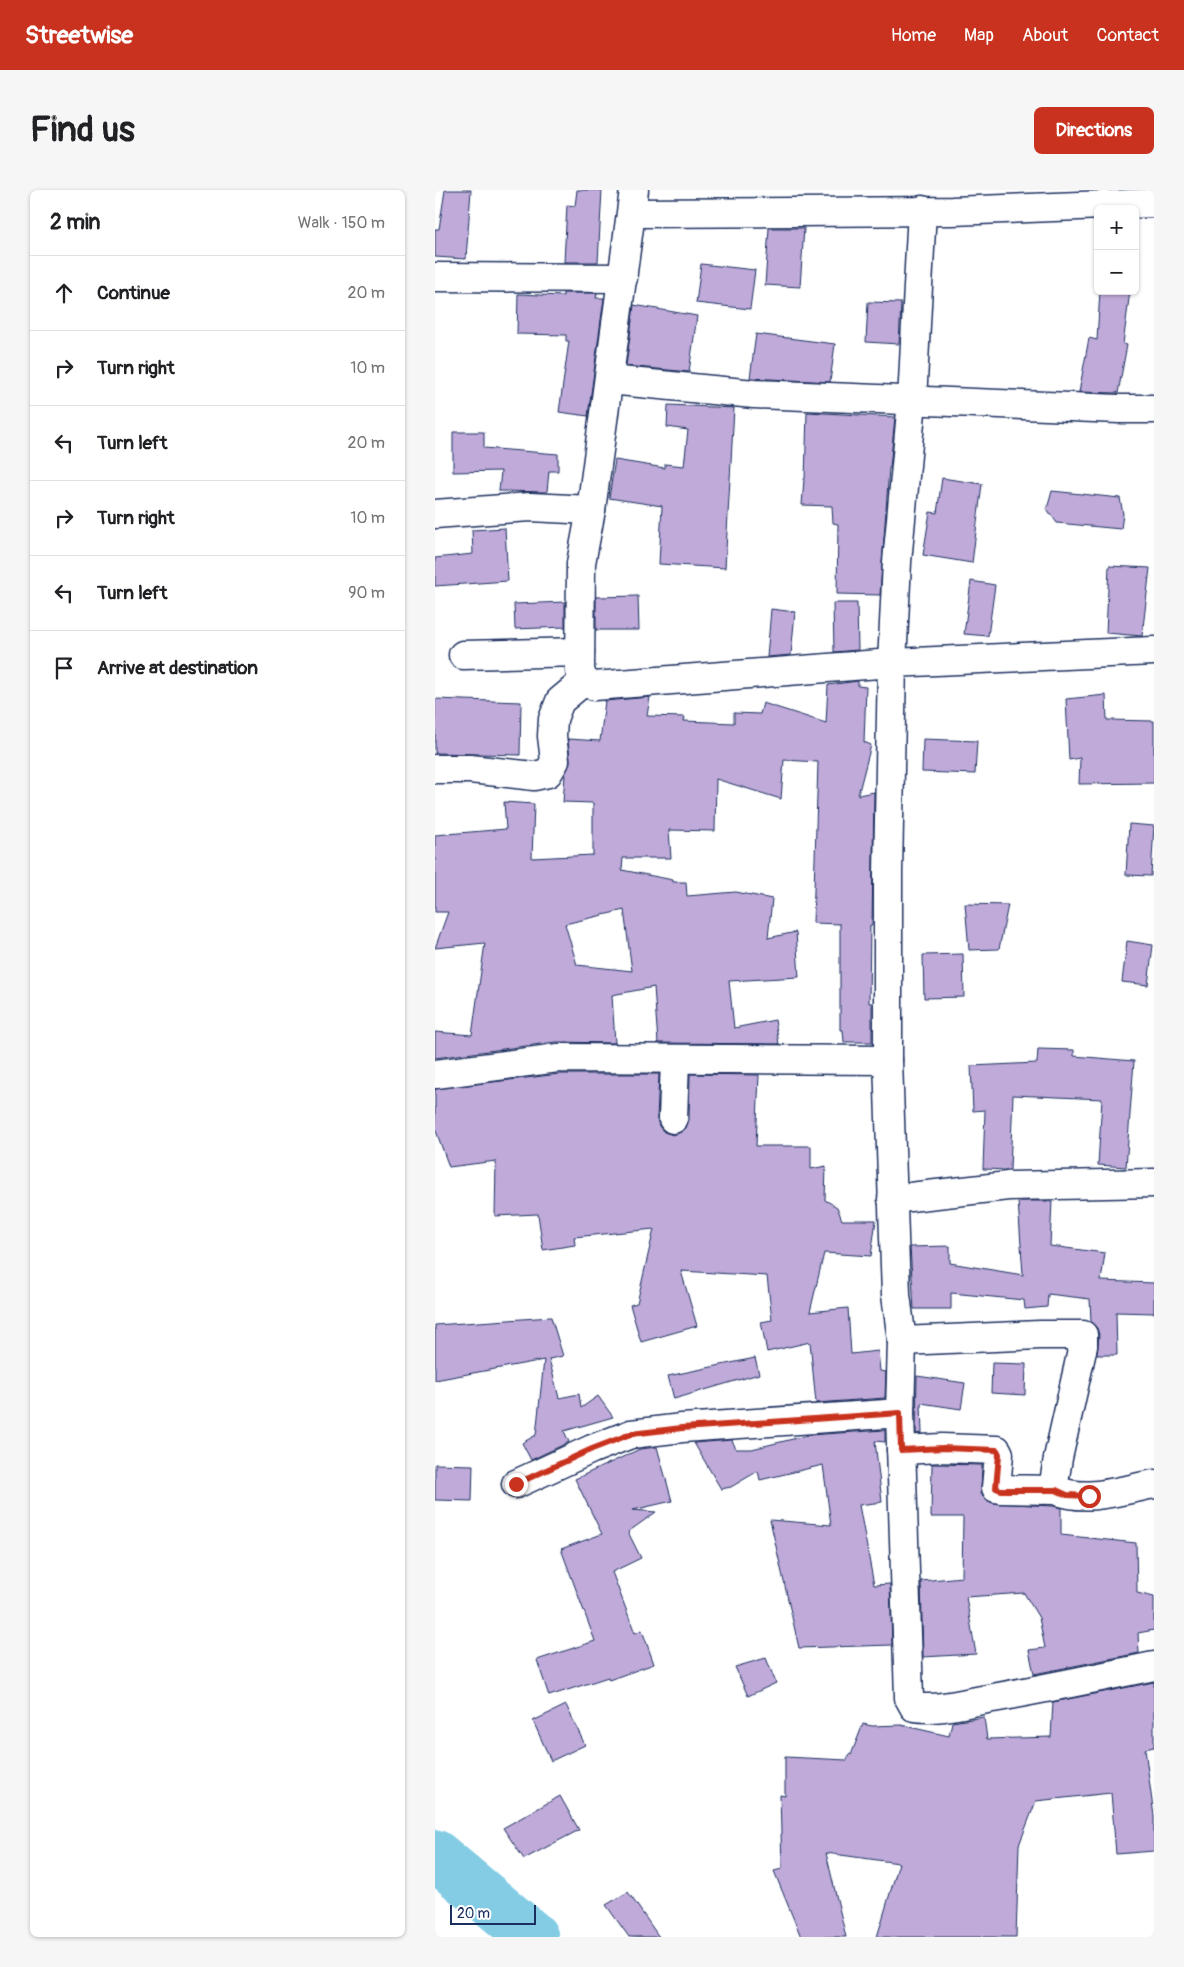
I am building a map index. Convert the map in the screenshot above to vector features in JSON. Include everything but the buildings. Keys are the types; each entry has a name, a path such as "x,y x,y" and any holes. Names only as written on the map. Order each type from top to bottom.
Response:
{"street":[{"path":"1154,203 1017,209 922,210 633,202 591,510 581,563 580,671 584,681 593,686 892,663 1154,651"},
{"path":"922,210 912,401 897,562 892,663 888,873 892,1199 896,1295 902,1341 900,1413 909,1698 914,1707 949,1706 1077,1683 1154,1666"},
{"path":"435,277 623,278"},
{"path":"609,380 754,394 1119,410 1154,409"},
{"path":"435,514 530,507 591,510"},
{"path":"463,655 580,652"},
{"path":"435,769 470,768 534,776 548,773 555,761 552,736 553,719 560,701 584,681"},
{"path":"435,1074 558,1058 889,1060"},
{"path":"673,1119 675,1058"},
{"path":"892,1199 1008,1186 1154,1183"},
{"path":"902,1341 1083,1335 1083,1346 1055,1474 1054,1483 1056,1490"},
{"path":"516,1484 592,1449 631,1434 682,1428 900,1413"},
{"path":"901,1450 943,1448 997,1450 999,1454 996,1488 1001,1490 1056,1490 1067,1495 1089,1496 1154,1484"}],"waterway":[{"path":"435,1855 533,1937"}],"route":[{"path":"516,1484 592,1449 631,1434 682,1428 900,1413 901,1450 943,1448 997,1450 999,1454 996,1488 1001,1490 1056,1490 1067,1495 1089,1496"}]}
